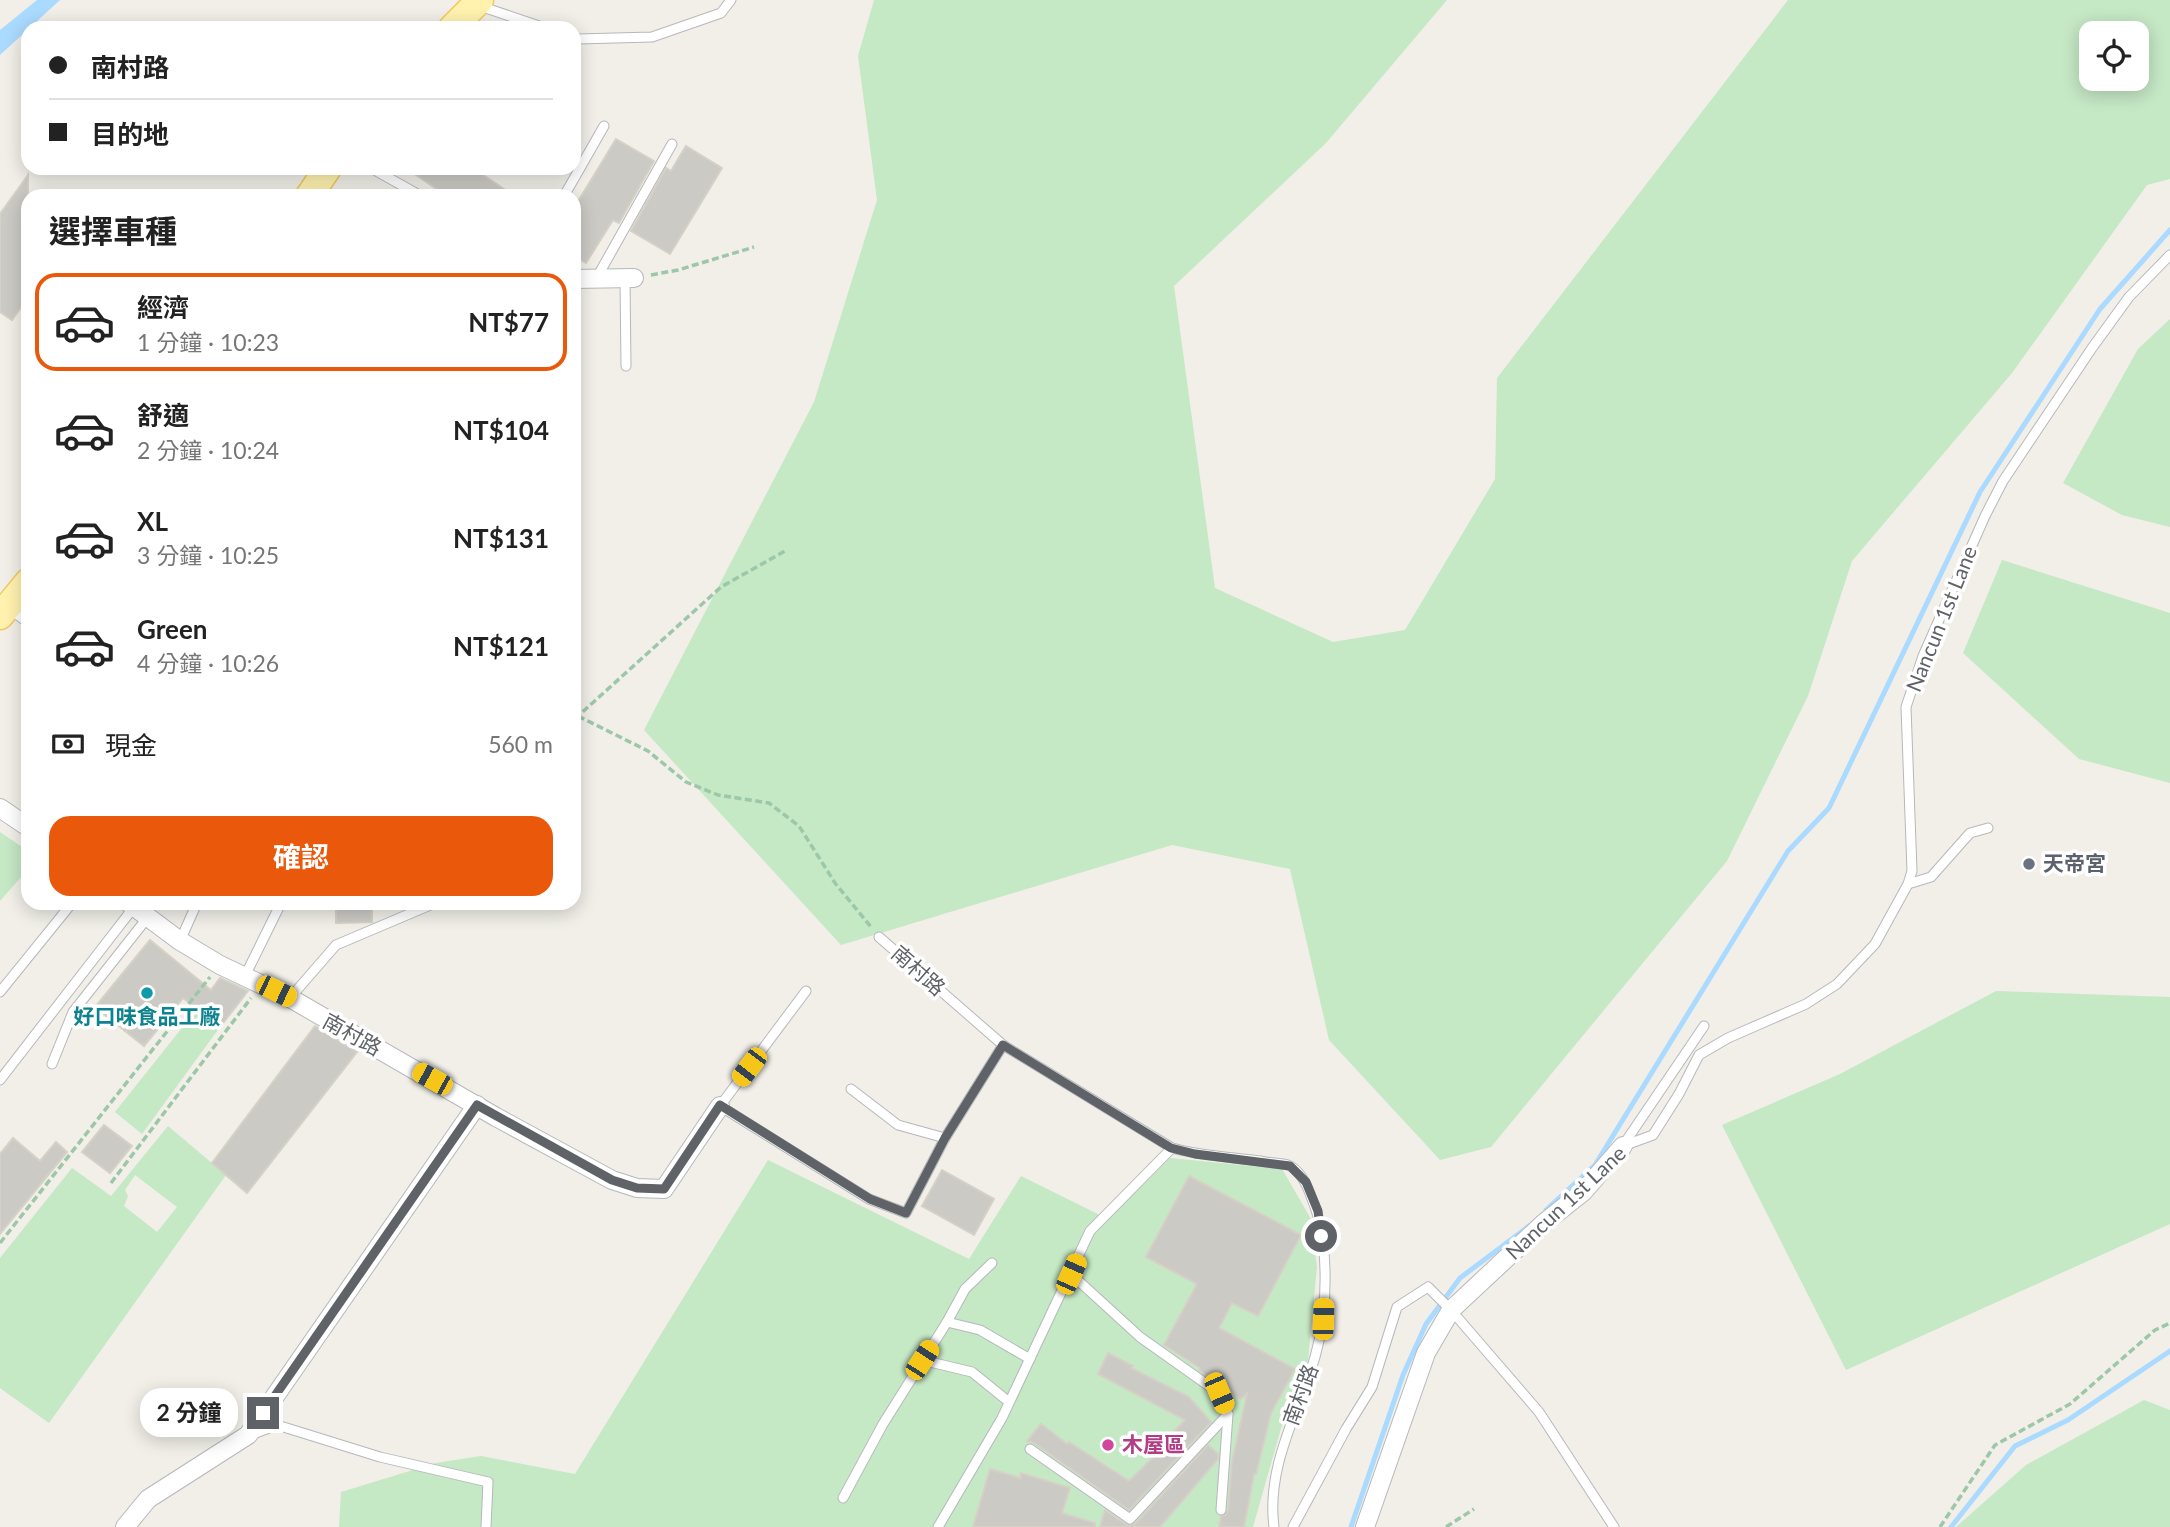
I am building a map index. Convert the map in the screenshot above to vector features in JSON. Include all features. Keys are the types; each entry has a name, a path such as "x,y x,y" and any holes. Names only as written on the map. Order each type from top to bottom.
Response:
{"main road":[{"path":"459,21 478,2"},
{"path":"12,615 21,596"}],"street":[{"path":"581,279 629,279"},
{"path":"0,808 21,822"},
{"name":"南村路","path":"138,910 180,941 220,965 289,998 612,1180 637,1188 664,1189 720,1105"},
{"path":"125,1527 148,1499 248,1435 397,1210 477,1105"},
{"name":"Nancun 1st Lane","path":"1365,1527 1426,1353 1451,1310 1545,1223 1583,1192 1623,1146"}],"lane":[{"path":"581,39 652,37 721,13 731,0"},
{"path":"478,2 527,21"},
{"path":"581,166 604,126"},
{"path":"595,280 672,144"},
{"path":"384,175 408,189"},
{"name":"Nancun 1st Lane","path":"1623,1146 1653,1135 1679,1094 1699,1055 1728,1038 1806,1004 1837,984 1875,944 1908,884 1912,871 1906,707 1923,656 2003,481 2129,297 2170,255"},
{"path":"626,366 629,279"},
{"path":"1908,884 1931,877 1970,833 1988,828"},
{"path":"0,992 66,910"},
{"path":"52,1064 73,1012 136,910"},
{"path":"0,1080 136,910"},
{"path":"180,941 194,910"},
{"path":"245,976 278,910"},
{"path":"289,998 336,945 418,910"},
{"name":"南村路","path":"879,937 1003,1045 1171,1148 1195,1154 1290,1166 1306,1182 1318,1211 1325,1260 1323,1319 1315,1356 1283,1445 1271,1508 1273,1527"},
{"name":"南村路","path":"720,1105 806,991"},
{"path":"1623,1146 1704,1026"},
{"path":"720,1105 870,1199 906,1213 945,1138 1003,1045"},
{"path":"851,1089 898,1125 945,1138"},
{"path":"938,1527 1009,1402 1090,1231 1171,1148"},
{"path":"842,1498 883,1424 965,1289 992,1263"},
{"path":"1071,1274 1140,1337 1219,1393 1228,1414 1222,1510"},
{"path":"1293,1527 1372,1387 1397,1307 1428,1287 1539,1412 1614,1527"},
{"path":"947,1322 980,1330 1030,1359"},
{"path":"922,1360 972,1372 1009,1402"},
{"path":"1030,1449 1130,1519 1228,1414"},
{"path":"248,1435 277,1425 380,1457 488,1482 486,1527"}],"path":[{"path":"629,279 678,270 754,247"},
{"path":"581,712 721,587 785,551"},
{"path":"581,718 648,751 686,782 718,795 769,803 799,826 835,883 879,937"},
{"path":"0,1243 220,965"},
{"path":"111,1184 262,984"},
{"path":"1940,1527 1996,1445 2070,1404 2155,1330 2170,1323"},
{"path":"1446,1527 1474,1509"}],"green space":[{"path":"874,0 1447,0 1326,143 1174,286 1215,588 1333,642 1405,630 1495,479 1497,378 1788,0 2170,0 2170,179 2147,185 2012,373 1852,561 1808,696 1727,861 1491,1147 1440,1160 1329,1040 1290,869 1172,845 841,945 644,730 814,402 877,200 858,56"},
{"path":"2170,319 2170,527 2122,515 2063,483 2138,349"},
{"path":"2002,560 2170,613 2170,783 2079,759 1963,653"},
{"path":"0,832 21,846 21,877 0,901"},
{"path":"1996,991 2170,997 2170,1224 1846,1370 1722,1125 1840,1074"},
{"path":"197,1009 220,1027 142,1134 115,1112"},
{"path":"168,1126 226,1175 49,1423 0,1388 0,1258 72,1168 111,1196","holes":["135,1175 177,1207 157,1232 124,1206 128,1196 125,1190"]},
{"path":"1170,1158 1282,1169 1311,1219 1317,1267 1308,1360 1282,1425 1253,1527 339,1527 341,1492 436,1463 481,1456 575,1474 768,1160 969,1259 1021,1176 1108,1219"},
{"path":"2144,1400 2170,1410 2170,1527 1956,1527 2026,1465"}],"water":[{"path":"37,0 60,0 37,21 21,21 21,36 0,55 0,30"}],"building":[{"path":"616,139 654,161 619,223 613,220 586,263 581,260 581,196"},
{"path":"686,146 722,168 670,254 631,231 666,168 671,171"},
{"path":"28,175 28,189 21,189 21,307 12,320 0,312 0,214"},
{"path":"416,175 483,175 504,189 437,189"},
{"path":"336,910 372,910 372,922 336,923"},
{"name":"好口味食品工廠","path":"150,940 211,990 220,978 248,991 220,1027 183,998 144,1046 95,1007"},
{"path":"315,1026 357,1052 247,1193 212,1163"},
{"path":"104,1125 132,1146 110,1173 82,1152"},
{"path":"13,1138 40,1161 56,1142 67,1152 0,1234 0,1154"},
{"path":"942,1170 994,1199 974,1235 922,1206"},
{"path":"1189,1176 1301,1235 1258,1316 1232,1303 1219,1328 1295,1369 1271,1413 1254,1474 1244,1527 1219,1527 1221,1517 1228,1511 1232,1462 1247,1394 1241,1399 1226,1391 1199,1370 1200,1368 1164,1345 1197,1284 1146,1257"},
{"path":"1108,1353 1133,1366 1131,1368 1189,1397 1211,1422 1129,1510 1034,1443 1027,1441 1041,1424 1067,1444 1069,1442 1129,1481 1159,1452 1156,1450 1185,1420 1098,1374"},
{"path":"1208,1445 1218,1454 1218,1459 1160,1527 1100,1527 1105,1510 1127,1525 1135,1524"},
{"path":"990,1469 1020,1478 1021,1473 1070,1488 1062,1513 1095,1523 1095,1527 973,1527"}],"waterway":[{"path":"1546,1210 1595,1165 1788,851 1829,808 1980,492 2100,309 2170,230"},
{"path":"1351,1527 1403,1375 1426,1324 1460,1278 1529,1226"},
{"path":"1951,1527 2015,1446 2068,1420 2170,1351"}],"place":[{"name":"天帝宮","path":"2029,864"},
{"name":"好口味食品工廠","path":"147,993"},
{"name":"木屋區","path":"1108,1445"}],"route":[{"path":"263,1413 477,1105 612,1180 637,1188 664,1189 720,1105 870,1199 906,1213 945,1138 1003,1045 1171,1148 1195,1154 1290,1166 1306,1182 1318,1211 1321,1236"}]}
